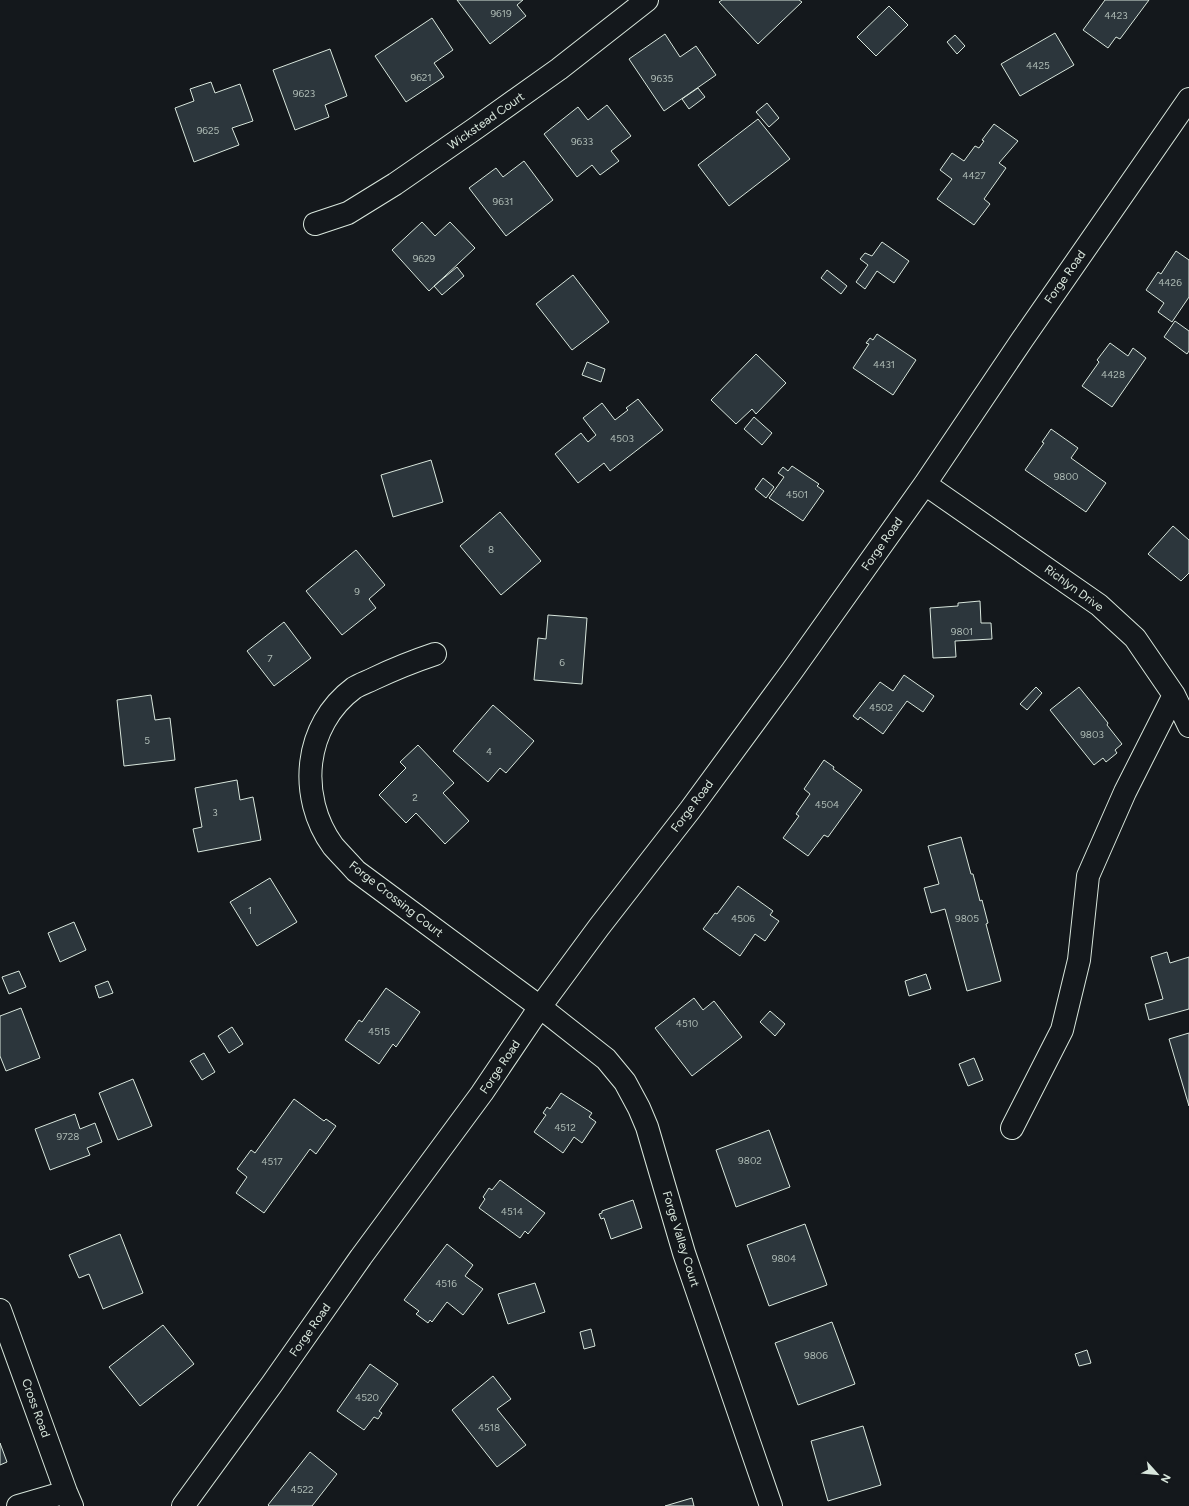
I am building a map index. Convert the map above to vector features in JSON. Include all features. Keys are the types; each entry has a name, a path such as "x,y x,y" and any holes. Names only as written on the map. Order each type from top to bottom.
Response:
{"street":[{"name":"Wickstead Court","path":"315,224 348,213 396,184 559,69 647,0"},
{"name":"Forge Road","path":"186,1505 362,1257 482,1093 540,1007 774,696 924,484 1189,99"},
{"name":"Richlyn Drive","path":"924,484 1099,605 1135,638 1174,695 1189,726"},
{"name":"Forge Crossing Court","path":"435,654 411,662 355,688 333,708 319,732 311,761 310,781 313,802 321,824 333,845 356,871 540,1007"},
{"path":"1012,1128 1062,1030 1079,960 1088,876 1125,792 1174,695"},
{"name":"Forge Valley Court","path":"540,1007 606,1059 625,1082 639,1108 647,1127 684,1253 771,1506"},
{"name":"Cross Road","path":"0,1310 69,1499"},
{"path":"18,1506 69,1499"}],"building":[{"path":"457,0 523,0 517,5 526,16 490,44"},
{"path":"722,0 799,0 802,2 758,44 719,2"},
{"path":"1105,0 1149,0 1120,39 1116,37 1108,48 1083,30"},
{"path":"889,6 908,25 876,56 857,37"},
{"path":"432,18 453,50 434,63 444,77 406,102 375,56"},
{"path":"1055,33 1074,65 1020,96 1001,64"},
{"path":"665,34 680,57 696,46 716,75 664,111 629,59"},
{"path":"955,35 965,46 957,54 947,42"},
{"path":"330,49 347,96 325,105 329,117 295,130 273,70"},
{"path":"211,82 215,93 240,84 253,121 232,128 239,145 194,162 175,108 194,101 190,89"},
{"path":"698,88 705,97 689,109 682,99"},
{"path":"767,103 779,118 769,127 756,112"},
{"path":"607,105 631,136 611,151 619,161 600,175 592,165 577,177 544,134 578,107 588,120"},
{"path":"758,119 790,159 729,206 698,165"},
{"path":"994,124 1018,141 999,163 1006,168 984,199 990,204 974,225 937,199 952,179 940,170 952,153 964,161 975,146 979,148 984,141 982,140"},
{"path":"524,161 553,200 506,236 469,188 496,168 503,177"},
{"path":"422,222 435,236 450,222 475,248 429,291 392,250"},
{"path":"882,242 909,261 894,283 877,271 865,289 856,282 868,265 860,259 865,253 872,256"},
{"path":"1176,251 1189,260 1189,297 1172,322 1158,312 1164,303 1146,290 1158,272 1161,274"},
{"path":"457,267 464,276 442,295 434,286"},
{"path":"827,270 847,286 841,294 821,278"},
{"path":"573,275 609,322 572,350 536,304"},
{"path":"1175,321 1189,331 1189,351 1187,354 1164,337"},
{"path":"877,334 916,360 893,395 853,368 869,344 866,343 870,338 873,340"},
{"path":"1110,343 1128,356 1133,348 1146,358 1112,407 1082,386 1099,362 1097,360"},
{"path":"756,354 786,383 756,414 752,409 736,424 711,400"},
{"path":"587,362 605,369 601,382 582,375"},
{"path":"638,399 663,430 610,471 604,463 578,483 555,454 581,433 588,442 596,435 583,418 602,403 615,420 628,410 626,408"},
{"path":"754,417 772,433 762,445 744,429"},
{"path":"1051,429 1078,448 1071,458 1106,483 1086,512 1025,470 1044,443 1042,442"},
{"path":"431,460 443,502 393,517 381,475"},
{"path":"792,466 819,484 817,486 824,491 803,521 769,498 784,477 778,473 783,467 788,471"},
{"path":"763,478 774,487 766,498 755,489"},
{"path":"500,512 541,561 501,595 460,546"},
{"path":"1173,526 1189,540 1189,573 1181,581 1148,554"},
{"path":"356,550 385,585 369,599 376,608 342,635 306,591"},
{"path":"980,601 981,623 991,623 992,639 955,641 956,657 933,658 930,608 958,606 958,603"},
{"path":"548,615 587,618 582,684 534,680 538,638 546,639"},
{"path":"284,622 311,658 274,686 247,651"},
{"path":"904,675 934,696 923,712 907,701 883,734 860,717 858,720 853,716 880,682 893,691"},
{"path":"1036,687 1042,693 1027,710 1020,704"},
{"path":"1079,687 1108,723 1107,725 1122,744 1115,750 1117,753 1106,762 1103,758 1094,765 1050,710"},
{"path":"151,695 155,720 170,718 175,760 124,766 117,700"},
{"path":"493,705 534,741 506,773 500,768 488,782 453,751"},
{"path":"418,745 454,783 443,793 469,821 445,844 416,813 406,823 379,795 406,768 400,762"},
{"path":"824,760 834,767 833,769 862,790 828,837 824,835 808,856 783,838 799,816 796,814 810,794 804,789"},
{"path":"237,780 240,800 253,797 261,840 198,852 193,829 202,827 195,788"},
{"path":"961,837 980,901 982,900 988,923 986,924 1001,981 967,991 945,909 931,913 924,888 939,884 928,846"},
{"path":"270,878 297,922 257,946 230,902"},
{"path":"738,886 773,911 770,915 779,921 765,941 755,934 740,956 703,929 715,913 717,914"},
{"path":"74,922 86,950 60,962 48,933"},
{"path":"1167,952 1170,963 1189,957 1189,1009 1149,1020 1145,1004 1163,999 1151,957"},
{"path":"19,971 26,987 9,994 2,977"},
{"path":"926,974 931,989 909,996 905,981"},
{"path":"108,981 113,993 99,998 95,986"},
{"path":"386,988 420,1012 396,1047 393,1044 379,1064 345,1040 359,1020 362,1022"},
{"path":"694,998 703,1010 714,1001 742,1037 692,1076 655,1028"},
{"path":"21,1008 40,1058 6,1071 0,1056 0,1016"},
{"path":"770,1011 785,1024 775,1036 760,1022"},
{"path":"232,1027 243,1044 229,1053 218,1036"},
{"path":"1189,1033 1189,1106 1169,1039"},
{"path":"204,1053 215,1072 202,1080 190,1061"},
{"path":"974,1058 983,1080 968,1086 959,1064"},
{"path":"133,1079 152,1126 118,1140 99,1093"},
{"path":"561,1093 592,1113 589,1117 596,1122 582,1143 574,1137 563,1153 534,1132 546,1115 543,1113 547,1107 550,1109"},
{"path":"294,1099 324,1121 326,1119 336,1126 316,1154 310,1149 264,1213 236,1193 247,1177 237,1169 251,1150 255,1153"},
{"path":"75,1114 80,1129 95,1123 102,1142 87,1148 90,1155 50,1170 35,1129"},
{"path":"769,1130 790,1187 736,1207 716,1150"},
{"path":"500,1180 545,1213 528,1234 525,1231 520,1238 479,1208 485,1199 483,1197 489,1188 492,1190"},
{"path":"633,1200 642,1228 611,1239 604,1218 601,1219 599,1214 602,1213 602,1211"},
{"path":"805,1224 827,1285 769,1306 747,1245"},
{"path":"120,1234 143,1293 103,1309 89,1274 79,1278 69,1255"},
{"path":"447,1244 473,1265 465,1276 483,1289 463,1315 447,1302 432,1322 430,1320 428,1323 416,1314 419,1311 404,1300"},
{"path":"535,1283 545,1312 508,1324 498,1294"},
{"path":"832,1322 855,1384 798,1405 775,1343"},
{"path":"163,1325 194,1364 140,1406 109,1367"},
{"path":"591,1329 595,1346 584,1349 580,1332"},
{"path":"1087,1350 1091,1363 1079,1366 1075,1354"},
{"path":"370,1364 398,1384 379,1411 382,1413 378,1419 374,1417 364,1430 337,1411"},
{"path":"493,1376 511,1399 497,1409 526,1445 497,1467 452,1410"},
{"path":"863,1426 881,1485 828,1501 811,1441"},
{"path":"0,1443 7,1462 0,1465"},
{"path":"310,1452 337,1474 312,1506 269,1506 268,1505"},
{"path":"692,1498 694,1506 665,1506"}]}
